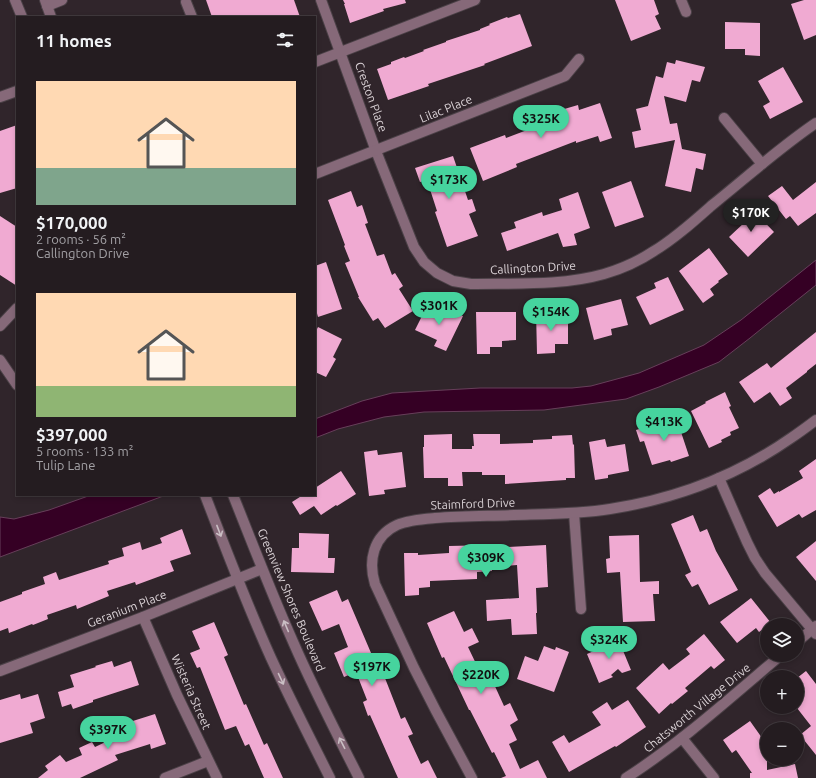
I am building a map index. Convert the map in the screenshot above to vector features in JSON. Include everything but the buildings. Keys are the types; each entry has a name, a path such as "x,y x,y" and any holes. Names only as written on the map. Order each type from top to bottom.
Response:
{"street":[{"path":"16,0 22,16"},
{"path":"51,16 46,3 62,0"},
{"name":"Creston Place","path":"322,0 376,151"},
{"name":"Creston Place","path":"316,62 475,0"},
{"path":"681,0 686,12"},
{"path":"186,2 192,16"},
{"name":"Lilac Place","path":"316,174 565,76 579,59"},
{"path":"0,97 16,90"},
{"path":"724,118 762,164"},
{"name":"Callington Drive","path":"376,151 410,239 418,254 430,268 453,281 471,284 549,282 577,280 604,274 621,268 654,252 794,138 816,123"},
{"path":"0,326 16,309"},
{"path":"0,360 15,380"},
{"name":"Staimford Drive","path":"472,778 400,639 372,576 371,567 374,550 383,536 396,525 404,522 426,519 574,513 645,503 679,493 719,478 751,463 782,444 816,420"},
{"path":"719,478 755,558 765,573 815,630 804,637"},
{"path":"205,496 271,657 330,778"},
{"name":"Greenview Shores Boulevard","path":"233,496 294,645 329,720 360,778"},
{"path":"574,513 581,609"},
{"name":"Geranium Place","path":"0,671 143,617 262,568"},
{"name":"Wisteria Street","path":"143,617 177,695 217,778"},
{"name":"Chatsworth Village Drive","path":"626,778 651,762 682,738 774,662"},
{"path":"682,738 714,778"},
{"path":"165,778 208,761"}],"shaded area":[{"path":"816,260 816,285 719,362 626,399 544,410 424,412 384,417 338,429 316,438 316,419 362,401 392,393 480,388 572,388 591,386 639,373 704,345 741,320"},
{"path":"88,496 163,496 0,557 0,517 14,519 49,510"}]}
